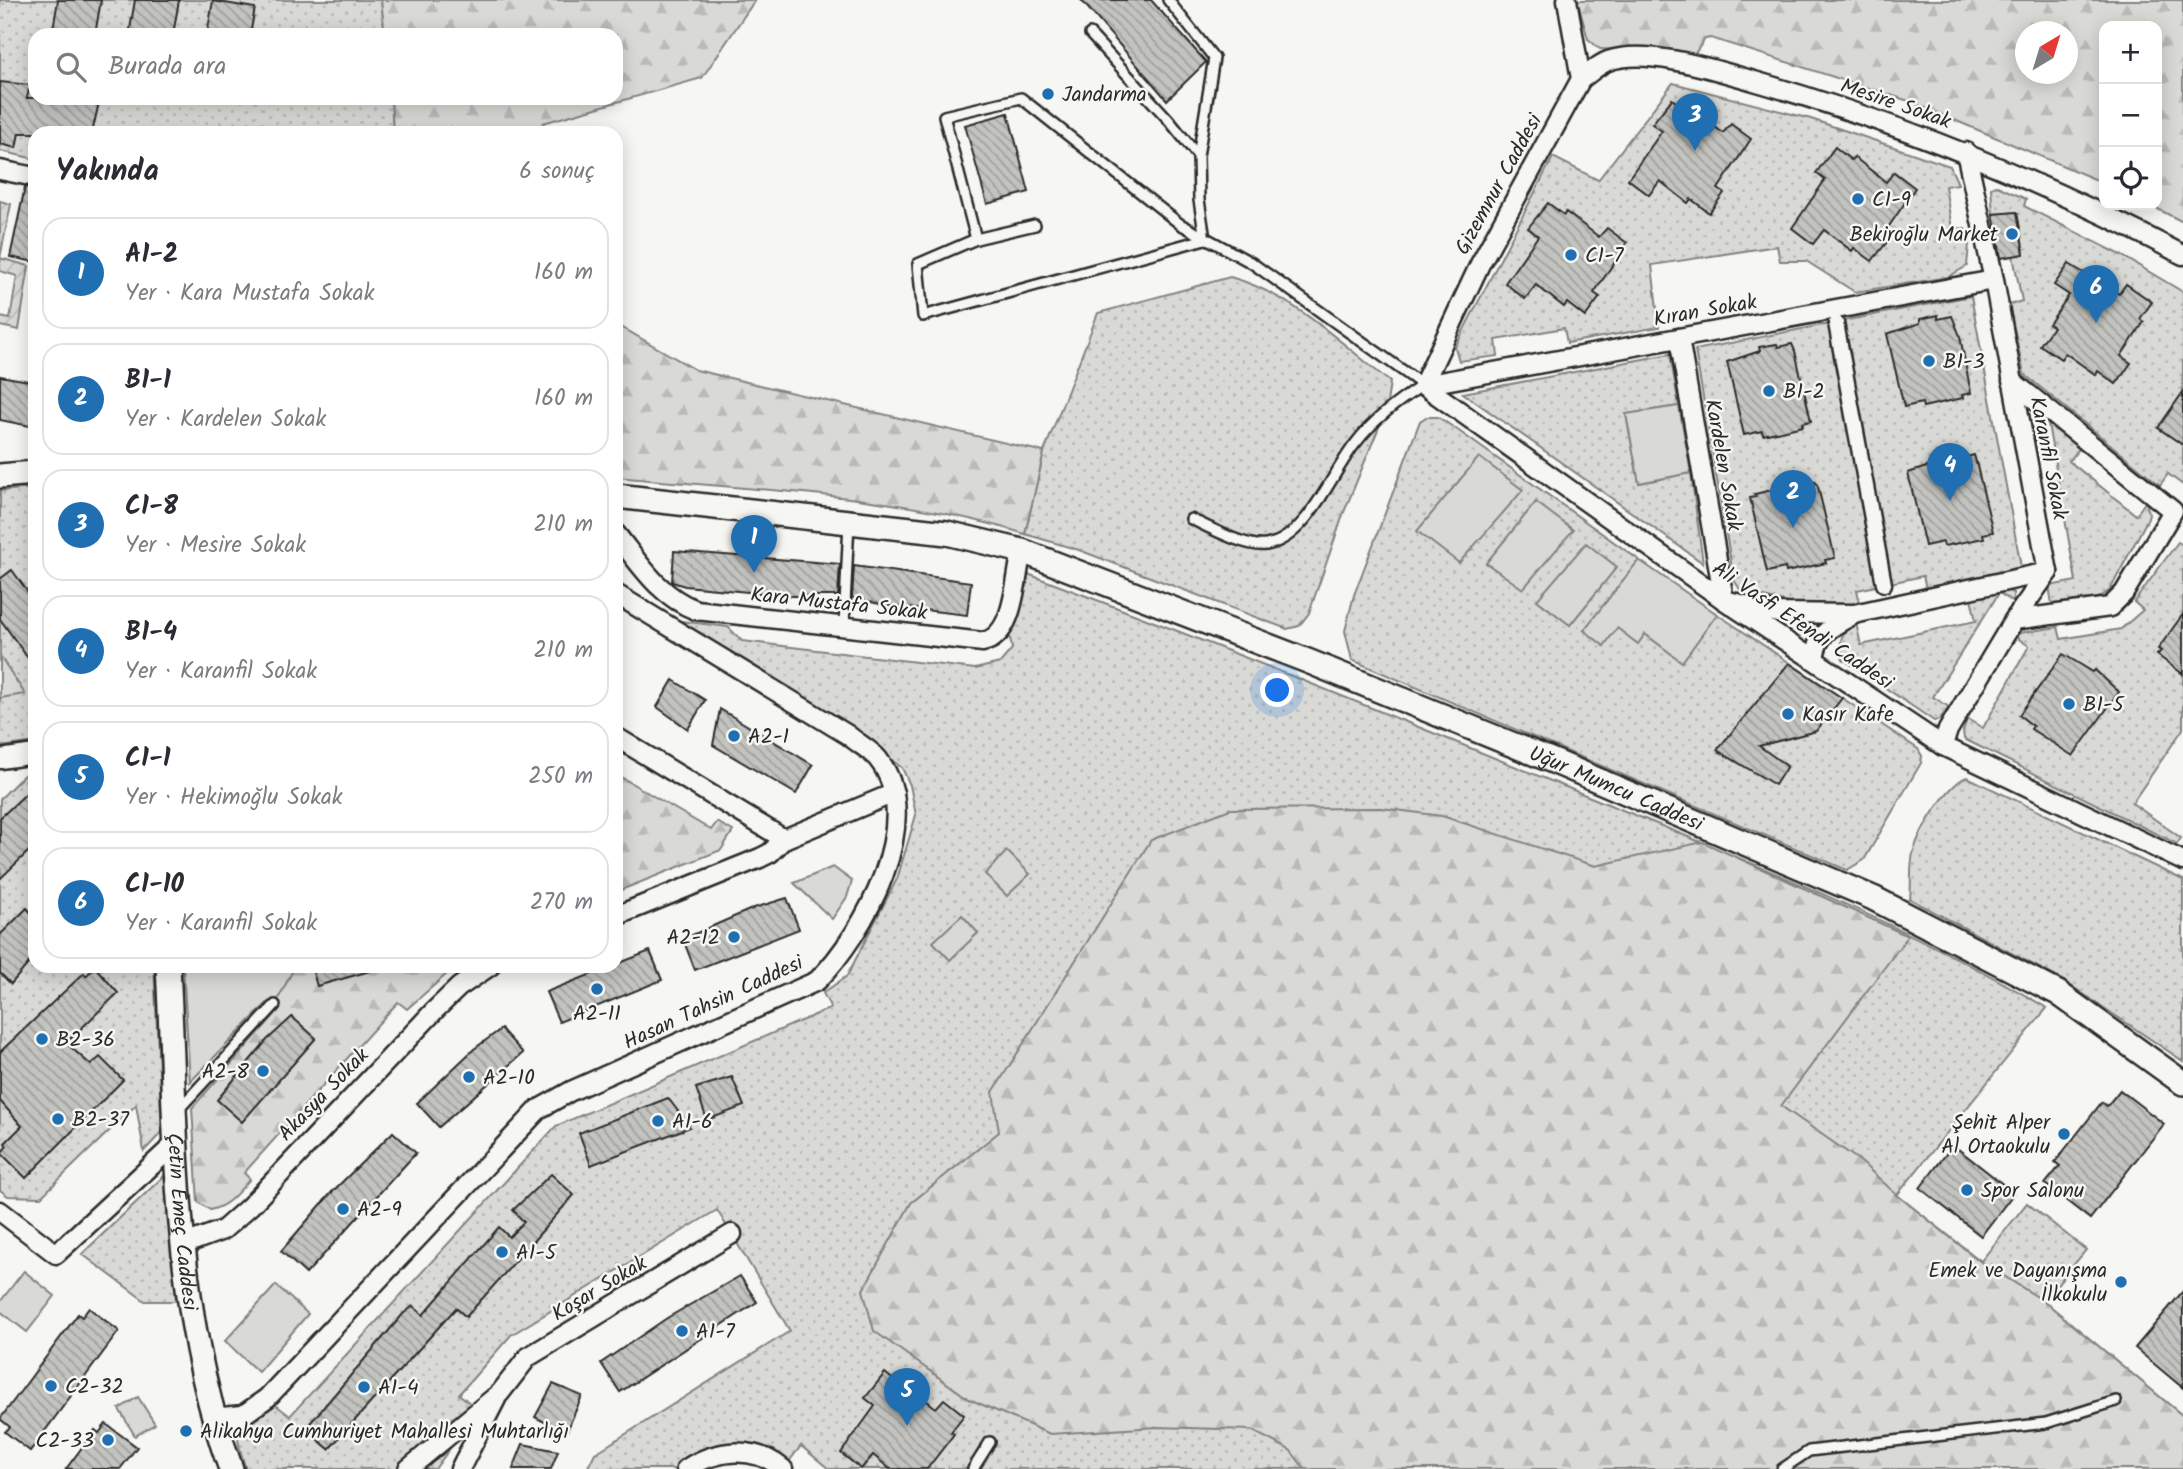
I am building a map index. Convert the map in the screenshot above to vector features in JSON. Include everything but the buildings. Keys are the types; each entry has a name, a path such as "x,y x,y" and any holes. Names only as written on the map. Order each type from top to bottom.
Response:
{"street":[{"path":"1567,0 1581,79"},
{"name":"Mesire Sokak","path":"1581,79 1607,61 1635,58 1687,64 1779,88 1966,152 2046,186 2183,255"},
{"name":"Gizemnur Caddesi","path":"1423,385 1480,264 1581,79"},
{"name":"Karanfil Sokak","path":"1966,152 1994,280 2048,572"},
{"path":"0,170 28,176"},
{"name":"Kıran Sokak","path":"1423,385 1994,280"},
{"path":"1836,323 1884,584"},
{"name":"Kardelen Sokak","path":"1679,338 1724,600"},
{"path":"2012,381 2173,510 2124,593 2110,607 2014,620"},
{"name":"Ali Vasfi Efendi Caddesi","path":"1423,385 1724,600 1943,746 2183,861"},
{"path":"0,476 28,474"},
{"name":"Uğur Mumcu Caddesi","path":"623,497 947,533 1022,551 1527,751 1873,898 2058,993 2183,1083"},
{"name":"Kara Mustafa Sokak","path":"623,543 659,588 675,602 696,610 982,642 993,640 1007,621 1022,551"},
{"path":"1724,600 1778,613 1854,614 2048,572"},
{"path":"1943,746 1948,730 2014,620 2048,572"},
{"name":"Hasan Tahsin Caddesi","path":"212,1418 243,1415 267,1398 540,1109 571,1091 817,981 845,944 886,869 898,812 894,793 878,759 848,736 623,598"},
{"path":"1814,659 1816,643 1823,632 1854,614"},
{"path":"623,741 784,839"},
{"path":"0,759 28,755"},
{"path":"623,913 770,853 784,839 894,793"},
{"name":"Çetin Emeç Caddesi","path":"168,973 190,1315 212,1418 231,1469"},
{"name":"Akasya Sokak","path":"185,1244 223,1230 250,1206 435,1010 480,973"},
{"path":"0,1211 56,1254 177,1142"},
{"name":"Koşar Sokak","path":"408,1469 499,1393 528,1357 732,1234"},
{"name":"Koşar Sokak","path":"460,1469 499,1393"},
{"path":"686,1469 708,1458 734,1452 768,1456 783,1469"}],"lane":[{"path":"1168,0 1214,58 1198,156 1199,200 1205,239"},
{"path":"1090,34 1198,156"},
{"path":"976,239 944,116 1021,98 1180,224 1252,263 1423,385 1386,410 1354,444 1290,537 1264,546 1225,535 1191,519"},
{"path":"1035,225 976,239 918,264 923,316 1205,239"},
{"path":"844,626 849,520"},
{"path":"176,1113 275,1005"},
{"path":"1782,1469 1809,1451 2046,1423 2116,1401"},
{"path":"973,1469 990,1442"}],"green space":[{"path":"0,0 381,0 384,28 28,28 28,105 391,105 393,126 28,126 28,157 0,151"},
{"path":"381,0 755,0 702,78 623,100 623,28 384,28"},
{"path":"1577,0 2183,0 2183,222 2160,210 2162,210 2162,21 2099,21 2099,181 1909,101 1711,38 1705,39 1694,55 1669,50 1600,49 1588,39"},
{"path":"1673,83 1811,119 1950,166 1958,184 1945,186 1952,229 1965,228 1969,244 1967,266 1948,277 1855,292 1806,261 1780,261 1777,246 1652,265 1659,327 1567,343 1564,328 1496,340 1498,356 1459,361 1455,347 1553,157 1598,180"},
{"path":"391,105 607,105 543,123 543,126 393,126"},
{"path":"1995,185 2026,199 2024,206 2119,254 2183,292 2183,485 2168,474 2160,485 2024,374 2009,305 2022,301 2013,256 2024,253 2017,212 1993,214 1991,187"},
{"path":"0,201 11,204 0,258"},
{"path":"0,258 28,266 19,330 0,326 0,317 10,319 17,276 0,271"},
{"path":"1230,277 1253,285 1295,307 1390,382 1386,410 1344,512 1309,613 1299,626 1287,629 1079,550 1025,534 1044,452 1098,313"},
{"path":"1971,296 2021,567 1926,588 1923,576 1857,590 1860,603 1843,606 1814,607 1786,603 1741,591 1734,580 1695,350"},
{"path":"623,328 696,370 1044,452 1025,534 975,520 874,501 623,478"},
{"path":"1670,354 1679,406 1626,414 1639,483 1691,473 1703,563 1463,393"},
{"path":"1679,406 1691,473 1639,483 1626,414"},
{"path":"1426,417 1438,417 1456,429 1639,560 1584,630 1604,645 1617,628 1645,634 1682,661 1717,614 1918,749 1922,756 1921,763 1864,860 1847,870 1352,660 1345,631 1354,595 1420,421"},
{"path":"2048,424 2080,448 2069,461 2136,515 2146,501 2149,514 2147,520 2110,590 2099,598 2052,604 2049,586 2076,581"},
{"path":"1479,457 1523,490 1459,563 1417,531"},
{"path":"28,489 28,743 0,747 0,491"},
{"path":"1536,502 1573,530 1523,589 1486,563"},
{"path":"2178,542 2183,545 2183,729 2132,803 2181,838 2177,844 1964,739 1963,731 1967,719 1983,728 2029,646 2016,637 2019,633 2058,627 2061,639 2121,629 2143,610 2134,602"},
{"path":"1586,543 1617,567 1570,625 1537,600"},
{"path":"1639,560 1717,614 1682,662 1645,634 1638,644 1617,628 1604,646 1584,630"},
{"path":"1017,570 1282,672 1801,884 1926,943 2047,1008 1897,1195 1981,1261 2027,1203 2086,1250 2044,1301 2183,1416 2183,1469 829,1469 801,1446 783,1469 750,1452 686,1469 587,1469 595,1453 790,1331 717,1210 511,1335 459,1394 478,1410 435,1469 246,1469 238,1436 242,1421 248,1414 267,1398 290,1416 556,1126 831,1008 823,993 847,976 897,879 916,815 910,785 902,768 846,725 673,620 728,627 742,641 975,669 1000,663 1012,649 1007,621"},
{"path":"2006,590 2013,593 2013,602 1999,593 1933,697 1949,707 1939,720 1934,721 1843,659 1842,638 1856,623 1861,645 1976,621 1971,598"},
{"path":"0,656 25,694 0,698"},
{"path":"28,771 28,973 154,973 162,1132 144,1151 136,1105 41,1197 8,1196 0,1190 0,799"},
{"path":"1967,777 2183,880 2183,1061 2064,981 1910,899 1912,862 1917,841 1943,798"},
{"path":"623,778 711,830 717,822 733,831 721,850 623,889"},
{"path":"1381,808 1442,816 1595,866 1703,842 1908,936 1781,1106 1860,1161 1897,1195 1981,1262 2044,1301 2183,1416 2183,1469 1305,1469 1290,1450 1251,1430 1157,1427 1050,1434 969,1399 874,1331 863,1290 911,1203 999,1132 993,1092 1151,840 1230,809"},
{"path":"1007,851 1030,874 1007,896 985,874"},
{"path":"833,867 852,881 847,897 832,919 794,883"},
{"path":"962,915 978,933 950,960 933,942"},
{"path":"183,973 448,973 407,1009 398,1002 244,1173 250,1179 241,1189 228,1202 210,1210 198,1202 192,1108 280,1009 269,1001 190,1082"},
{"path":"183,973 291,973 275,1005 269,1001 190,1082"},
{"path":"166,1174 176,1301 145,1301 82,1254"},
{"path":"24,1271 55,1296 27,1332 0,1311 0,1302"},
{"path":"276,1285 308,1314 258,1372 225,1341"},
{"path":"138,1397 155,1424 135,1436 119,1409"}],"place":[{"name":"Jandarma","path":"1048,94"},
{"name":"C1-8","path":"1695,151"},
{"name":"C1-9","path":"1858,199"},
{"name":"Bekiroğlu Market","path":"2012,234"},
{"name":"C1-7","path":"1571,255"},
{"name":"C1-10","path":"2096,323"},
{"name":"B1-3","path":"1929,361"},
{"name":"B1-2","path":"1769,391"},
{"name":"B1-4","path":"1950,501"},
{"name":"B1-1","path":"1793,528"},
{"name":"A1-2","path":"754,573"},
{"name":"B1-5","path":"2069,704"},
{"name":"Kasır Kafe","path":"1788,714"},
{"name":"A2-1","path":"734,736"},
{"name":"A2-12","path":"734,937"},
{"name":"A2-11","path":"597,989"},
{"name":"B2-36","path":"42,1039"},
{"name":"A2-8","path":"263,1071"},
{"name":"A2-10","path":"469,1077"},
{"name":"B2-37","path":"58,1119"},
{"name":"A1-6","path":"658,1121"},
{"name":"Şehit Alper Al Ortaokulu","path":"2064,1134"},
{"name":"Spor Salonu","path":"1967,1190"},
{"name":"A2-9","path":"343,1209"},
{"name":"A1-5","path":"502,1252"},
{"name":"Emek ve Dayanışma İlkokulu","path":"2121,1282"},
{"name":"A1-7","path":"682,1331"},
{"name":"C2-32","path":"51,1386"},
{"name":"A1-4","path":"364,1387"},
{"name":"C1-1","path":"907,1426"},
{"name":"Alikahya Cumhuriyet Mahallesi Muhtarlığı","path":"186,1431"},
{"name":"C2-33","path":"108,1440"}]}
